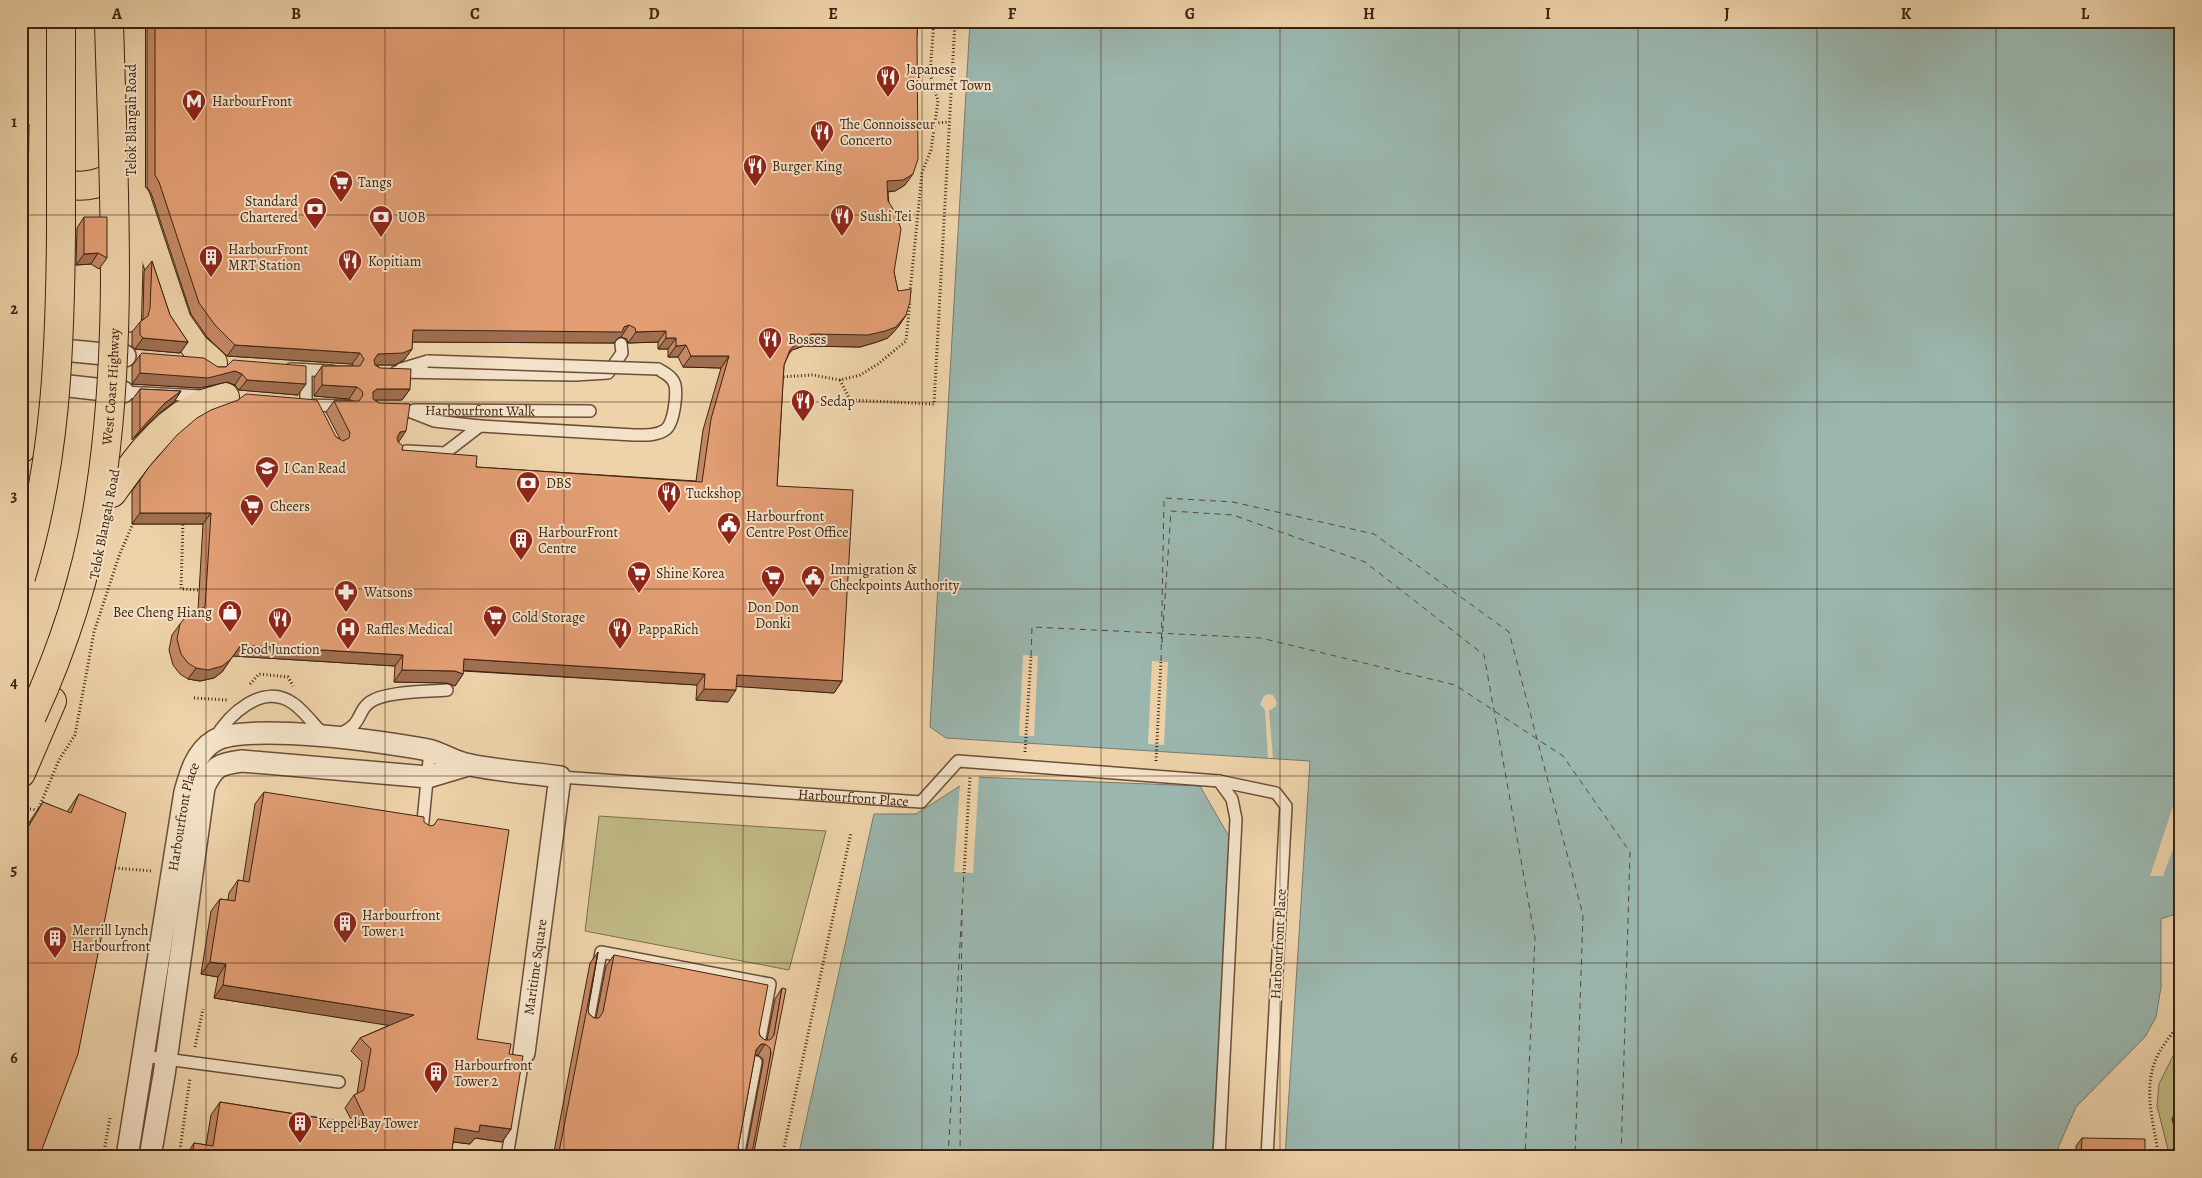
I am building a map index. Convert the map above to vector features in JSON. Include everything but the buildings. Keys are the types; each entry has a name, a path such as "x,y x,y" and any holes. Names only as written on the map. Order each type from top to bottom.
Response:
{"main road":[{"path":"22,432 29,381 28,307 38,153 38,21"},
{"path":"21,577 33,539 54,414 60,318 61,21"},
{"name":"West Coast Highway","path":"21,739 42,696 77,598 103,475 110,417 115,310 109,21"},
{"name":"Telok Blangah Road","path":"21,773 72,652 102,552 112,493 123,392 130,357 131,21"},
{"path":"38,153 43,166 53,178 67,184 81,185 107,181 119,174 131,156"},
{"path":"132,184 177,321 210,363"},
{"path":"112,493 145,448 175,420 193,408 230,398"}],"street":[{"path":"28,307 130,357"},
{"path":"29,381 123,392"},
{"name":"Harbourfront Place","path":"128,1157 185,792 190,774 199,756 214,741 239,733 329,736 430,750 468,765 560,777"},
{"name":"Harbourfront Place","path":"150,1157 166,1059 197,828 204,787 212,770 224,763 242,761 428,776 468,765"},
{"name":"Maritime Square","path":"524,1053 560,777"}],"lane":[{"path":"396,450 445,453 480,426 634,435 654,434 667,429 673,418 675,385 669,375 658,369 428,361 386,372 575,375 608,373 622,353 621,344"},
{"path":"278,368 341,371"},
{"path":"306,370 310,405 322,421"},
{"path":"123,392 230,398"},
{"path":"288,403 348,406"},
{"name":"Harbourfront Walk","path":"480,426 434,421 402,409 590,412"},
{"path":"214,741 222,725 241,708 260,698 270,697 293,703 329,736 348,731 358,723 370,702 384,696 447,690"},
{"path":"422,831 430,750"},
{"name":"Harbourfront Place","path":"560,777 921,802 958,761 1219,781 1276,793 1286,806 1267,1157"},
{"path":"1219,781 1232,798 1236,818 1219,1157"},
{"path":"588,1022 601,952 770,984 758,1044 762,1046 766,1054 764,1058 756,1062 738,1157"},
{"name":"Maritime Square","path":"508,1157 524,1053"},
{"path":"143,1056 339,1082"}],"path":[{"path":"776,377 813,375 840,380 860,375 878,364 906,341 922,173 931,150 938,101 930,74 934,21"},
{"path":"840,380 850,400 934,404 955,21"},
{"path":"935,123 949,122"},
{"path":"30,809 38,810 58,760 74,736 94,632 119,556 137,514"},
{"path":"183,514 181,589 199,590"},
{"path":"1025,752 1032,656"},
{"path":"1156,761 1161,661"},
{"path":"964,873 971,768"},
{"path":"782,1157 851,832"},
{"path":"115,868 155,871 152,879"},
{"path":"179,1157 192,1062 202,1009"},
{"path":"2159,1157 2149,1086 2155,1063 2181,1021"},
{"path":"103,1157 111,1116"}],"shaded area":[{"path":"599,816 826,831 789,970 585,931"},
{"path":"2181,1040 2181,1157 2170,1157 2157,1106 2159,1084"}],"water":[{"path":"970,21 2181,21 2181,912 2161,919 2161,987 2156,1017 2145,1037 2076,1107 2054,1157 1285,1157 1310,761 946,738 930,727"},
{"path":"974,777 1200,786 1231,840 1212,1157 798,1157 874,814 916,814"}],"pier":[{"path":"1023,655 1038,656 1034,736 1019,736"},
{"path":"1152,661 1168,662 1164,745 1148,744"},
{"path":"1268,694 1273,695 1277,703 1269,711 1273,758 1268,758 1265,710 1260,704 1264,696"},
{"path":"973,775 979,775 973,873 954,872 960,783"},
{"path":"2181,798 2181,827 2163,876 2150,876 2175,800"}],"ferry route":[{"path":"1161,661 1164,498 1233,502 1374,534 1509,632 1583,915 1575,1157"},
{"path":"1162,643 1171,511 1233,515 1365,562 1484,655 1535,938 1525,1157"},
{"path":"1031,656 1032,627 1261,638 1455,685 1563,756 1630,852 1621,1157"},
{"path":"948,1157 964,873"},
{"path":"960,1157 962,908"}],"place":[{"name":"Japanese Gourmet Town","path":"888,98"},
{"name":"HarbourFront","path":"194,122"},
{"name":"The Connoisseur Concerto","path":"822,153"},
{"name":"Burger King","path":"755,187"},
{"name":"Tangs","path":"341,203"},
{"name":"Standard Chartered","path":"315,230"},
{"name":"Sushi Tei","path":"842,237"},
{"name":"UOB","path":"381,238"},
{"name":"HarbourFront MRT Station","path":"211,278"},
{"name":"Kopitiam","path":"350,282"},
{"name":"Bosses","path":"770,360"},
{"name":"Sedap","path":"803,422"},
{"name":"I Can Read","path":"267,489"},
{"name":"DBS","path":"528,504"},
{"name":"Tuckshop","path":"669,514"},
{"name":"Cheers","path":"252,527"},
{"name":"Harbourfront Centre Post Office","path":"729,545"},
{"name":"HarbourFront Centre","path":"521,561"},
{"name":"Shine Korea","path":"639,594"},
{"name":"Don Don Donki","path":"773,598"},
{"name":"Immigration & Checkpoints Authority","path":"813,598"},
{"name":"Watsons","path":"346,613"},
{"name":"Bee Cheng Hiang","path":"230,633"},
{"name":"Cold Storage","path":"495,638"},
{"name":"Food Junction","path":"280,640"},
{"name":"Raffles Medical","path":"348,650"},
{"name":"PappaRich","path":"620,650"},
{"name":"Harbourfront Tower 1","path":"345,944"},
{"name":"Merrill Lynch Harbourfront","path":"55,959"},
{"name":"Harbourfront Tower 2","path":"436,1094"},
{"name":"Keppel Bay Tower","path":"300,1144"}]}
